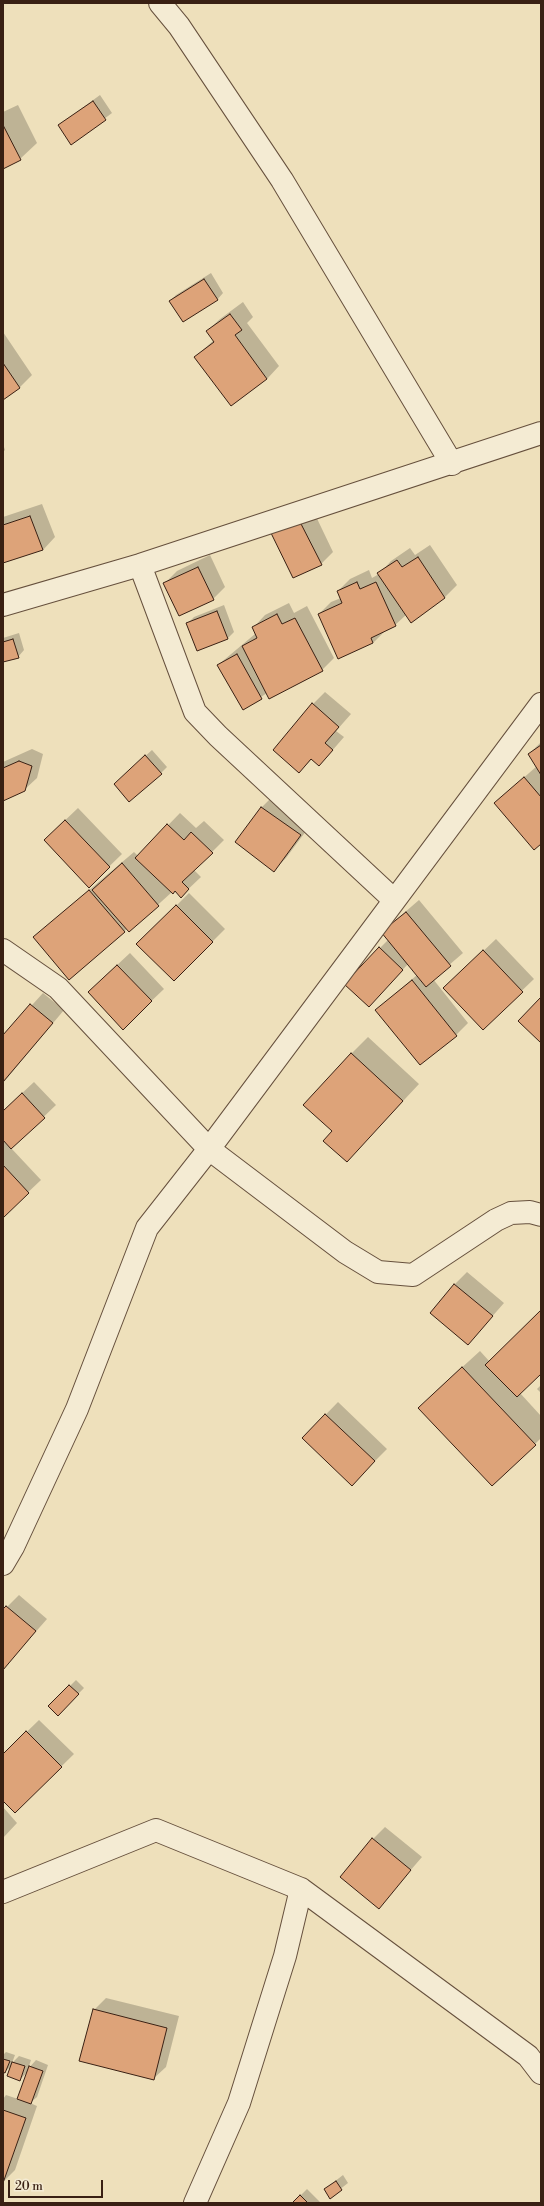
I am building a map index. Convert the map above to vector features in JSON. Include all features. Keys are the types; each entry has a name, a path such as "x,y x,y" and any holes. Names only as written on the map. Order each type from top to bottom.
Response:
{"street":[{"path":"160,3 183,32 282,180 452,464"},
{"path":"3,605 140,565 452,464 541,433"},
{"path":"140,565 195,712 218,736 393,899"},
{"path":"3,1564 13,1547 77,1409 147,1228 209,1149 393,899 541,704"},
{"path":"3,950 58,988 209,1149 345,1252 378,1272 414,1275 496,1220 511,1213 530,1212 541,1215"},
{"path":"3,1892 156,1830 302,1889 528,2056 541,2073"},
{"path":"195,2203 239,2103 285,1956 302,1889"}],"building":[{"path":"93,101 106,120 71,145 58,125"},
{"path":"3,125 21,160 3,169"},
{"path":"204,279 218,300 183,322 169,301"},
{"path":"230,314 242,330 235,335 267,379 231,406 194,357 214,342 206,331"},
{"path":"3,363 20,388 3,400"},
{"path":"30,516 43,550 3,563 3,525"},
{"path":"298,518 322,565 293,578 270,531"},
{"path":"418,557 445,598 411,623 377,573 397,560 402,567"},
{"path":"198,567 214,600 179,616 163,583"},
{"path":"357,582 360,589 376,582 396,626 371,638 373,643 338,659 318,614 342,603 337,591"},
{"path":"217,611 228,639 197,651 186,623"},
{"path":"277,614 282,624 295,618 323,671 269,699 242,646 257,638 252,627"},
{"path":"13,639 19,658 3,662 3,642"},
{"path":"237,654 262,699 243,710 217,665"},
{"path":"312,703 339,727 325,743 333,750 319,766 311,759 299,773 273,750"},
{"path":"541,745 541,775 528,754"},
{"path":"145,755 162,774 129,802 114,784"},
{"path":"19,761 32,766 25,791 3,801 3,768"},
{"path":"524,777 541,797 541,844 534,850 494,803"},
{"path":"261,807 301,835 274,872 235,842"},
{"path":"65,820 110,867 89,888 44,840"},
{"path":"167,824 184,840 191,832 213,853 182,882 189,889 181,898 175,891 173,894 135,858"},
{"path":"122,863 159,906 129,932 92,890"},
{"path":"89,890 125,932 69,980 33,937"},
{"path":"176,905 213,942 174,981 136,944"},
{"path":"406,912 451,966 426,987 381,932"},
{"path":"379,947 403,970 369,1007 344,984"},
{"path":"483,950 523,992 483,1030 443,988"},
{"path":"117,965 152,1001 123,1030 88,992"},
{"path":"412,980 457,1036 420,1065 375,1010"},
{"path":"541,997 541,1043 518,1021"},
{"path":"30,1004 53,1023 3,1082 3,1035"},
{"path":"351,1053 403,1101 347,1162 323,1141 332,1131 303,1105"},
{"path":"22,1093 45,1118 11,1149 3,1140 3,1111"},
{"path":"3,1165 29,1193 3,1218"},
{"path":"454,1284 493,1316 468,1345 430,1313"},
{"path":"541,1310 541,1374 517,1397 485,1365"},
{"path":"462,1367 536,1445 492,1486 418,1408"},
{"path":"325,1414 375,1461 352,1486 302,1438"},
{"path":"6,1606 36,1631 3,1670 3,1609"},
{"path":"69,1685 79,1694 58,1716 48,1706"},
{"path":"26,1731 62,1767 15,1813 3,1801 3,1754"},
{"path":"372,1838 411,1870 379,1909 340,1877"},
{"path":"93,2009 167,2028 154,2080 79,2061"},
{"path":"3,2059 10,2061 5,2073 3,2072"},
{"path":"12,2062 25,2066 20,2081 7,2076"},
{"path":"29,2066 43,2071 31,2104 17,2099"},
{"path":"3,2110 26,2118 3,2183"},
{"path":"336,2181 342,2190 330,2199 324,2189"},
{"path":"300,2195 308,2203 292,2203"}]}
